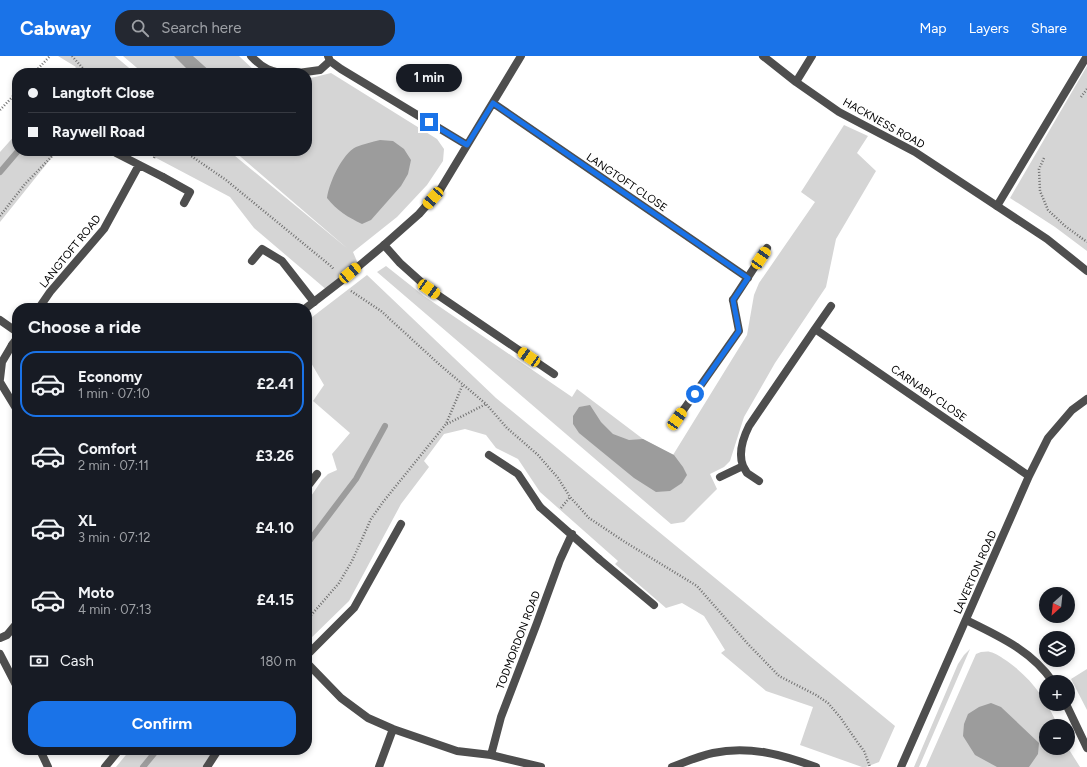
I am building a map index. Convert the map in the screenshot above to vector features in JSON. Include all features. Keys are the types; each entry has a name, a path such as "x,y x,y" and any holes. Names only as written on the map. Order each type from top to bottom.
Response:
{"street":[{"path":"251,56 259,64 267,68"},
{"path":"252,261 262,249 282,261 314,302 342,281 419,214 440,190 522,56"},
{"name":"HACKNESS ROAD","path":"763,56 796,82 839,112 915,152 1047,239 1087,270"},
{"path":"796,82 812,56"},
{"path":"997,206 1087,56"},
{"path":"312,71 320,70 329,58 341,69 467,145"},
{"name":"LANGTOFT CLOSE","path":"493,103 748,278"},
{"path":"122,156 190,192 184,203"},
{"name":"LANGTOFT ROAD","path":"42,303 50,292 104,229 139,165"},
{"path":"384,244 400,263 429,289 554,374"},
{"path":"677,419 739,331 733,300 767,248"},
{"path":"759,482 747,472 741,461 741,452 749,426 831,306"},
{"path":"0,320 12,328"},
{"name":"CARNABY CLOSE","path":"815,329 1029,476"},
{"path":"0,379 2,362 12,345"},
{"path":"0,382 12,402"},
{"name":"LAVERTON ROAD","path":"902,767 1029,476 1048,438 1072,410 1087,399"},
{"path":"489,456 518,474 540,507 654,605"},
{"path":"720,477 743,466"},
{"path":"312,480 317,474"},
{"path":"312,650 354,608 401,524"},
{"name":"TODMORDON ROAD","path":"491,755 501,717 560,560 572,534"},
{"path":"966,620 1005,639 1037,663 1047,675"},
{"path":"0,638 7,636 12,630"},
{"path":"0,654 12,677"},
{"path":"312,668 341,698 368,718 393,730 457,751 491,755 541,767"},
{"path":"1069,711 1087,748"},
{"path":"379,767 393,730"},
{"path":"672,767 713,753 735,750 776,754 816,767"},
{"path":"42,755 48,767"},
{"path":"105,767 115,755"},
{"path":"207,767 215,755"}],"path":[{"path":"39,68 50,56"},
{"path":"72,56 83,68"},
{"path":"1078,100 1087,89"},
{"path":"0,110 12,97"},
{"path":"1045,155 1039,170 1040,191 1048,210 1065,226 1087,242"},
{"path":"0,216 25,184 51,156"},
{"path":"191,156 232,184 332,267 351,292 381,311 440,365 486,404 507,428 538,455 558,478 570,497 589,518 697,586 747,643 779,676 816,695 828,703 864,751 870,767"},
{"path":"312,614 339,583 352,561 371,519 446,424 463,384"},
{"path":"446,424 486,404"}],"shaded area":[{"path":"58,56 115,56 129,68 75,68 76,67"},
{"path":"123,56 239,56 252,68 137,68"},
{"path":"174,56 193,56 206,68 186,68"},
{"path":"1087,66 1087,251 1055,227 1010,198"},
{"path":"331,73 437,139 444,149 443,161 427,185 397,217 353,252 359,266 328,291 254,228 230,197 152,156 235,156 348,249 240,156 312,156 312,78"},
{"path":"844,125 868,136 857,153 876,171 836,239 826,287 775,363 744,417 730,461 724,467 710,474 717,489 684,522 671,524 377,272 386,266 424,296 572,397 577,389 643,439 673,455 747,335 754,295 759,283 815,202 801,192"},
{"path":"12,139 12,156 53,156 0,222 0,152"},
{"path":"380,140 393,141 404,149 411,160 408,174 401,186 371,220 362,224 347,216 335,207 327,198 328,192 333,177 341,162 351,151 356,147"},
{"path":"367,275 496,398 895,726 879,762 862,767 800,745 813,707 766,691 721,653 725,650 704,616 682,603 666,608 615,564 618,561 540,492 518,459 496,448 486,435 465,429 444,434 424,461 429,467 401,504 349,601 312,637 312,495 328,474 337,470 332,454 350,433 313,401 324,385 312,365 312,317"},
{"path":"590,405 601,422 613,434 629,440 643,439 674,455 687,475 682,483 670,491 656,492 634,478 579,433 573,424 573,416 579,407"},
{"path":"970,649 919,767 914,767 958,664"},
{"path":"981,652 994,653 1007,661 1024,675 1039,693 1039,711 1051,711 1055,719 1039,719 1039,755 1072,755 1080,767 926,767 976,654"},
{"path":"1087,669 1087,710 1075,687 1075,676"},
{"path":"991,703 1001,707 1039,743 1038,754 1029,767 997,767 975,755 963,736 964,724 968,714 979,707"},
{"path":"126,755 211,755 203,767 116,767"}],"waterway":[{"path":"0,172 14,156"},
{"path":"312,537 356,479 385,426"},
{"path":"143,767 153,755"}],"route":[{"path":"429,122 467,145 493,103 748,278 733,300 739,331 695,394"}]}
